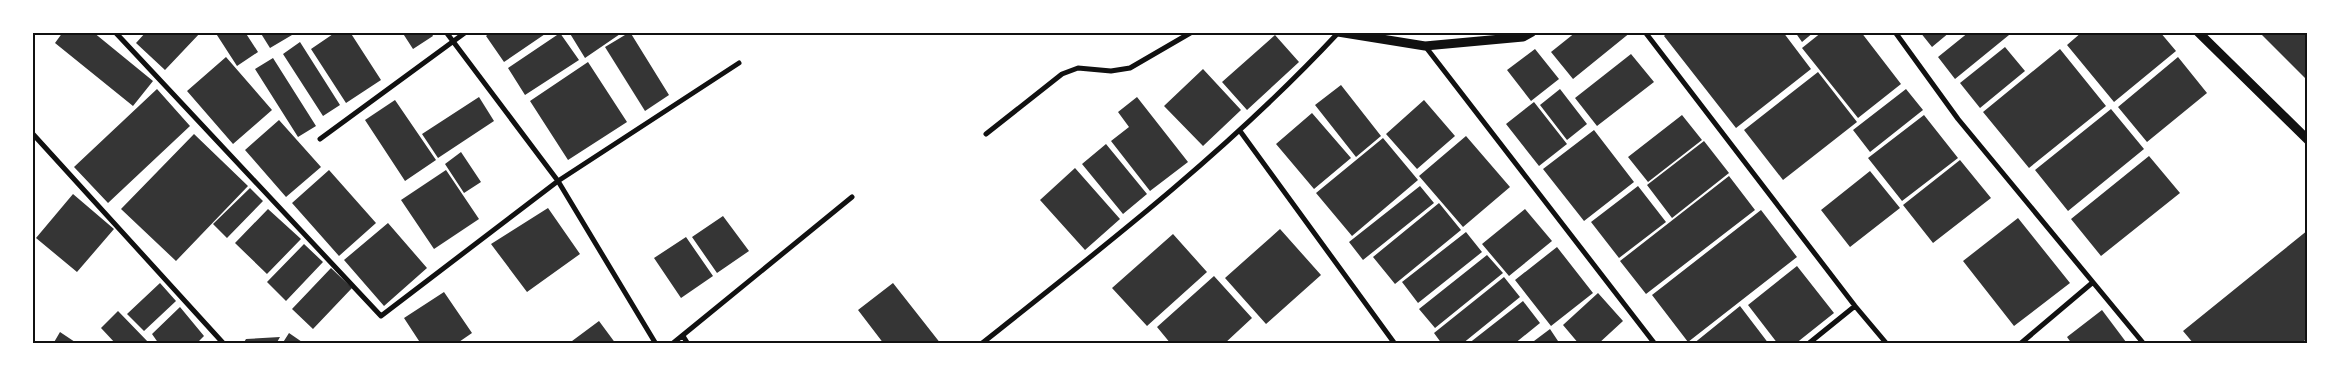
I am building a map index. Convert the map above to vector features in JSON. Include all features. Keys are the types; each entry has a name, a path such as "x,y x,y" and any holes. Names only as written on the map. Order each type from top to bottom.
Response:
{"street":[{"path":"115,32 381,316 558,180 739,62"},
{"path":"446,32 558,180 656,344"},
{"path":"320,139 466,32"},
{"path":"986,134 1062,74 1078,68 1111,71 1130,68 1192,32"},
{"path":"981,344 1098,251 1240,131 1300,73 1338,32 1425,46 1524,37 1532,32"},
{"path":"1645,32 1855,306 1888,344"},
{"path":"1895,32 1958,119 2144,344"},
{"path":"2198,32 2308,140"},
{"path":"1425,46 1655,344"},
{"path":"1240,131 1395,344"},
{"path":"32,133 224,344"},
{"path":"672,344 852,197"},
{"path":"2020,344 2092,283"},
{"path":"1808,344 1855,306"},
{"path":"683,336 688,344"}],"building":[{"path":"63,32 93,32 153,81 133,106 55,43"},
{"path":"146,32 201,32 165,70 136,43"},
{"path":"215,32 245,32 258,52 237,66"},
{"path":"260,32 290,32 292,35 270,48"},
{"path":"336,32 350,32 381,80 346,103 311,49"},
{"path":"402,32 431,32 433,36 413,49"},
{"path":"491,32 548,32 504,62 486,36"},
{"path":"569,32 623,32 585,58"},
{"path":"630,32 669,95 645,111 605,47"},
{"path":"1576,32 1631,32 1573,79 1551,52"},
{"path":"1668,32 1783,32 1811,69 1736,128 1664,36"},
{"path":"1795,32 1814,32 1802,42"},
{"path":"1822,32 1861,32 1901,84 1858,118 1802,48"},
{"path":"1920,32 1950,32 1932,47"},
{"path":"1969,32 2007,32 2009,35 1955,79 1938,57"},
{"path":"2082,32 2160,32 2176,51 2114,102 2067,45"},
{"path":"2264,32 2308,32 2308,81 2262,35"},
{"path":"560,33 579,60 525,95 508,68"},
{"path":"1275,35 1299,62 1247,110 1222,82"},
{"path":"300,42 340,105 323,116 283,54"},
{"path":"2005,47 2025,71 1980,108 1960,83"},
{"path":"1535,49 1559,79 1531,101 1507,70"},
{"path":"2060,49 2106,106 2029,168 1983,112"},
{"path":"1631,54 1654,82 1597,126 1575,98"},
{"path":"226,57 272,110 233,144 187,91"},
{"path":"2178,57 2207,93 2147,142 2118,107"},
{"path":"273,58 316,126 298,137 255,69"},
{"path":"588,62 627,122 568,160 530,101"},
{"path":"1203,69 1241,110 1203,146 1164,106"},
{"path":"1818,72 1857,122 1783,180 1744,130"},
{"path":"1341,85 1381,136 1356,157 1315,105"},
{"path":"157,89 190,126 108,203 74,167"},
{"path":"1560,89 1587,124 1567,140 1540,105"},
{"path":"1906,89 1923,110 1870,152 1853,130"},
{"path":"479,97 494,121 438,158 422,134"},
{"path":"1137,97 1188,162 1150,191 1111,141 1129,127 1118,112"},
{"path":"395,100 436,160 405,181 365,120"},
{"path":"1424,100 1455,136 1417,169 1386,134"},
{"path":"1534,102 1567,144 1539,166 1506,124"},
{"path":"2111,109 2144,149 2068,211 2035,170"},
{"path":"1312,113 1351,158 1314,189 1276,144"},
{"path":"1682,115 1702,140 1648,182 1628,157"},
{"path":"1924,115 1958,158 1902,201 1868,158"},
{"path":"279,120 321,167 286,197 245,150"},
{"path":"1594,130 1634,182 1584,221 1543,169"},
{"path":"194,134 248,186 176,261 121,209"},
{"path":"1466,136 1510,187 1463,227 1419,176"},
{"path":"1383,138 1418,180 1352,236 1316,193"},
{"path":"1704,141 1729,173 1672,218 1647,185"},
{"path":"1106,144 1147,194 1123,214 1082,164"},
{"path":"461,152 481,182 464,193 445,164"},
{"path":"2149,156 2180,193 2101,256 2071,219"},
{"path":"1960,160 1991,198 1933,243 1903,205"},
{"path":"1075,168 1120,219 1085,250 1040,200"},
{"path":"329,170 376,223 339,256 292,203"},
{"path":"446,170 479,219 434,249 401,200"},
{"path":"1870,171 1900,208 1850,247 1821,210"},
{"path":"1729,176 1755,210 1646,294 1620,261"},
{"path":"1420,186 1434,203 1363,260 1349,242"},
{"path":"1638,186 1666,222 1619,258 1591,222"},
{"path":"250,188 263,201 227,238 213,224"},
{"path":"73,194 114,229 77,272 36,238"},
{"path":"1439,203 1461,230 1395,284 1373,257"},
{"path":"548,208 580,254 527,292 491,244"},
{"path":"268,209 301,239 267,274 235,243"},
{"path":"1525,209 1552,241 1509,276 1482,244"},
{"path":"1761,210 1797,257 1688,342 1652,295"},
{"path":"723,216 749,251 717,273 692,237"},
{"path":"2018,218 2070,283 2014,326 1963,261"},
{"path":"388,223 427,268 384,306 344,260"},
{"path":"1280,229 1321,275 1266,324 1225,278"},
{"path":"2308,230 2308,338 2300,344 2194,344 2183,331"},
{"path":"1466,232 1482,252 1418,303 1402,282"},
{"path":"1173,234 1207,272 1147,326 1112,288"},
{"path":"686,237 713,276 681,298 654,258"},
{"path":"304,244 323,262 286,301 267,282"},
{"path":"1557,247 1593,293 1551,326 1515,280"},
{"path":"1487,255 1503,273 1435,328 1419,309"},
{"path":"1797,266 1834,313 1795,344 1778,344 1748,305"},
{"path":"331,268 352,288 313,329 292,309"},
{"path":"1214,276 1252,318 1224,344 1171,344 1157,327"},
{"path":"1504,277 1520,297 1462,344 1442,344 1434,333"},
{"path":"160,283 176,301 144,331 127,314"},
{"path":"893,283 941,344 884,344 858,310"},
{"path":"444,292 472,333 456,344 421,344 404,318"},
{"path":"1598,293 1623,321 1598,344 1579,344 1563,325"},
{"path":"1523,301 1540,323 1514,344 1468,344"},
{"path":"1740,306 1769,344 1693,344"},
{"path":"180,307 204,336 196,344 159,344 152,334"},
{"path":"2102,310 2126,342 2124,344 2072,344 2067,337"},
{"path":"118,311 150,344 116,344 101,328"},
{"path":"599,321 616,344 568,344"},
{"path":"1550,329 1560,344 1530,344"},
{"path":"60,332 78,344 53,344"},
{"path":"289,333 305,344 282,344"},
{"path":"280,337 276,344 243,344 246,339"}]}
